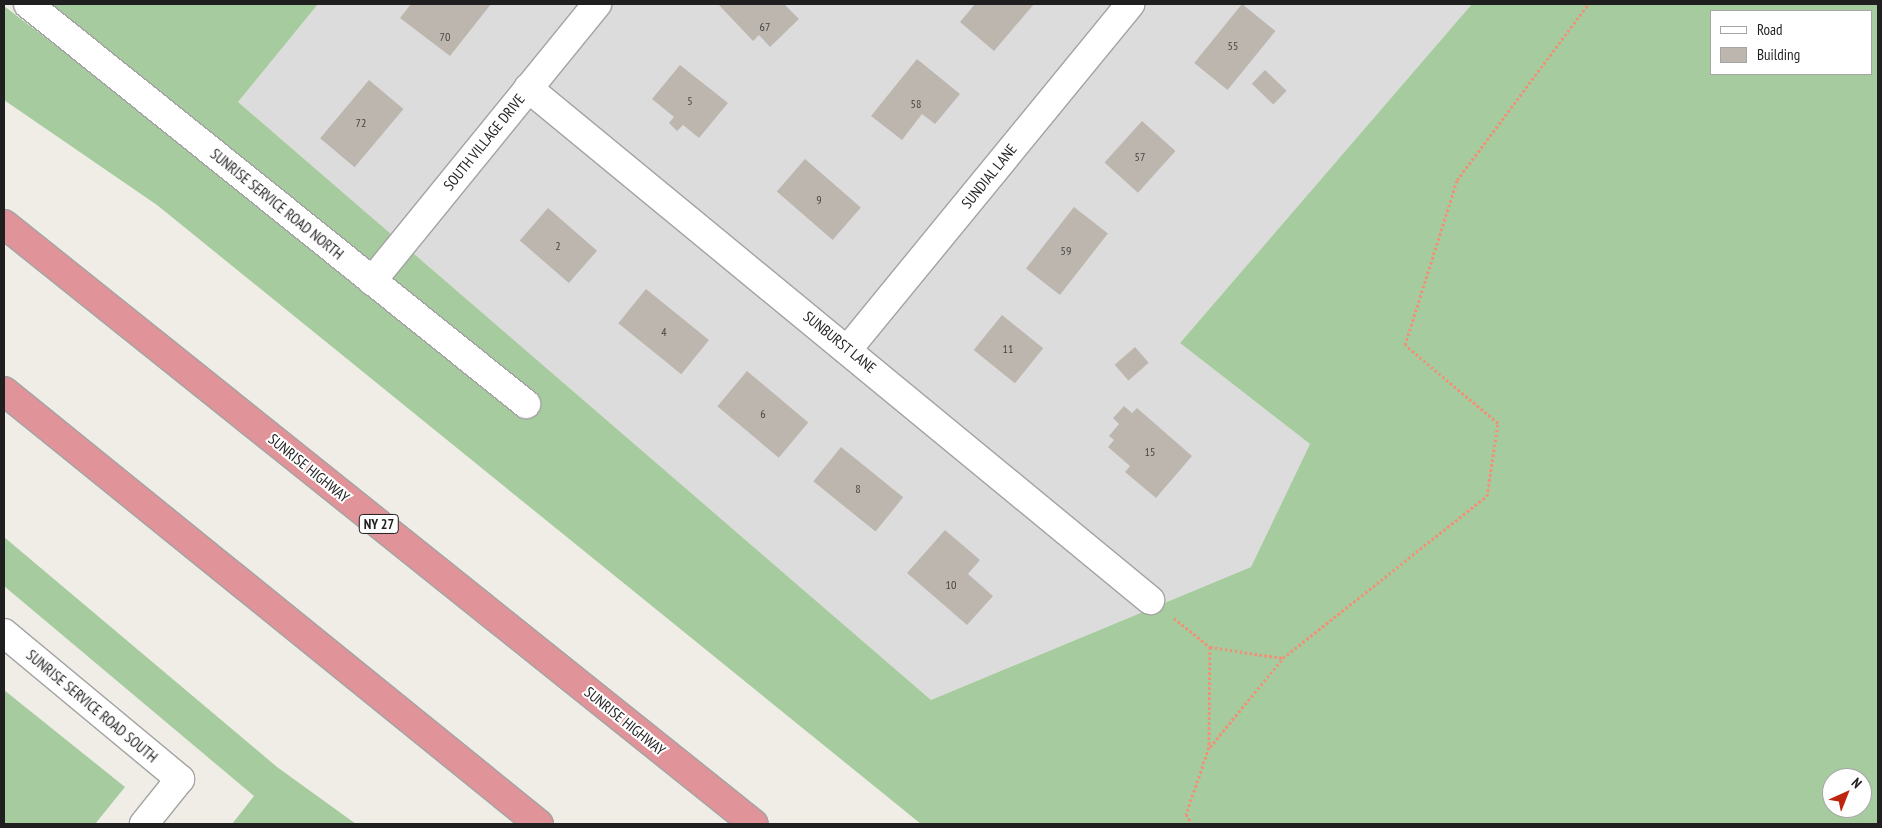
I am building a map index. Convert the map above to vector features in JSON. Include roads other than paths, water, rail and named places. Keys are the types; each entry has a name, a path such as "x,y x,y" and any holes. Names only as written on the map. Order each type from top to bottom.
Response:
{"highway":[{"name":"SUNRISE HIGHWAY","path":"4,224 754,824"},
{"path":"4,390 540,824"}],"street":[{"name":"SUNRISE SERVICE ROAD NORTH","path":"28,4 526,404"},
{"name":"SOUTH VILLAGE DRIVE","path":"372,281 597,4"},
{"name":"SUNDIAL LANE","path":"848,349 1130,4"},
{"name":"SUNBURST LANE","path":"528,88 848,349 1150,600"},
{"name":"SUNRISE SERVICE ROAD SOUTH","path":"4,633 180,779 144,824"}]}
